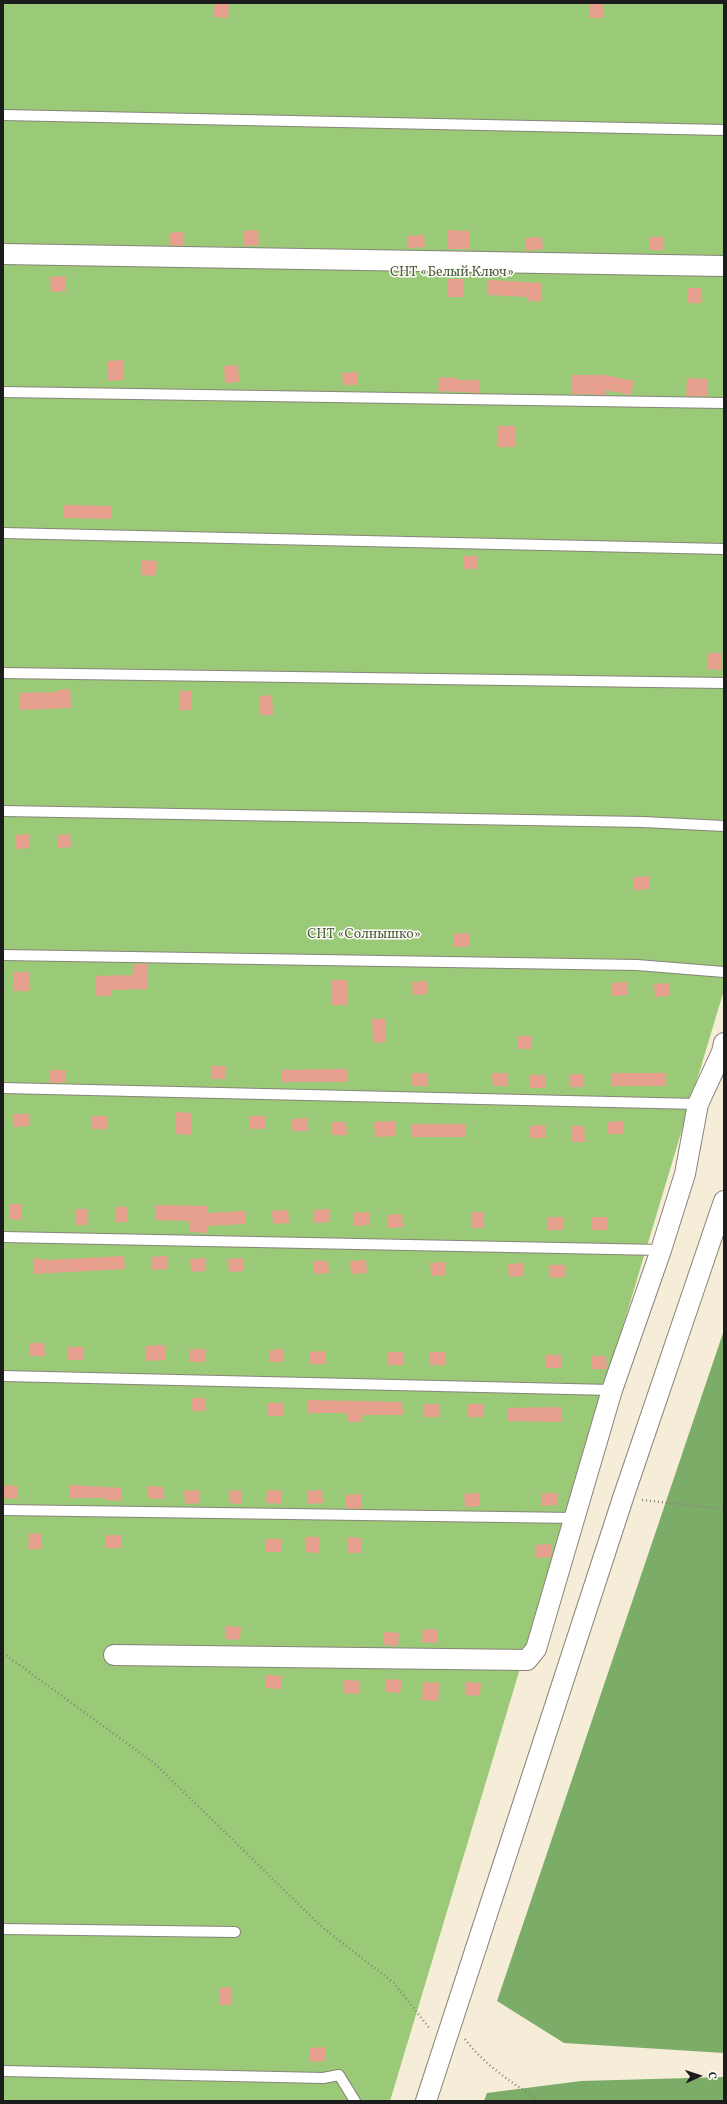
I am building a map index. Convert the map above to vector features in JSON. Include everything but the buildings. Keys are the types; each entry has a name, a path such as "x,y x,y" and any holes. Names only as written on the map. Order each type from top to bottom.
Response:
{"street":[{"path":"3,254 724,266"},
{"path":"114,1655 526,1660 536,1649 612,1390 661,1250 685,1174 698,1104 722,1052 724,1043"},
{"path":"426,2101 623,1498 724,1201"}],"lane":[{"path":"3,115 724,130"},
{"path":"3,392 724,403"},
{"path":"3,533 724,549"},
{"path":"3,673 724,683"},
{"path":"3,811 635,822 724,826"},
{"path":"3,955 629,965 724,972"},
{"path":"3,1088 698,1104"},
{"path":"3,1237 661,1250"},
{"path":"3,1376 612,1390"},
{"path":"3,1510 575,1518"},
{"path":"3,1929 235,1932"},
{"path":"3,2071 323,2078 339,2075 355,2101"}],"path":[{"path":"623,1498 717,1508 724,1507"},
{"path":"3,1653 154,1763 322,1928 394,1983 444,2047"},
{"path":"452,2023 474,2052 511,2082 539,2101"}],"green space":[{"name":"СНТ «Солнышко»","path":"3,3 724,3 724,990 390,2101 3,2101"},
{"path":"724,1330 724,2053 564,2043 497,2001"},
{"path":"724,2077 724,2101 484,2101 487,2093 581,2081"}],"park label":[{"name":"СНТ «Белый Ключ»","path":"452,273"}]}
